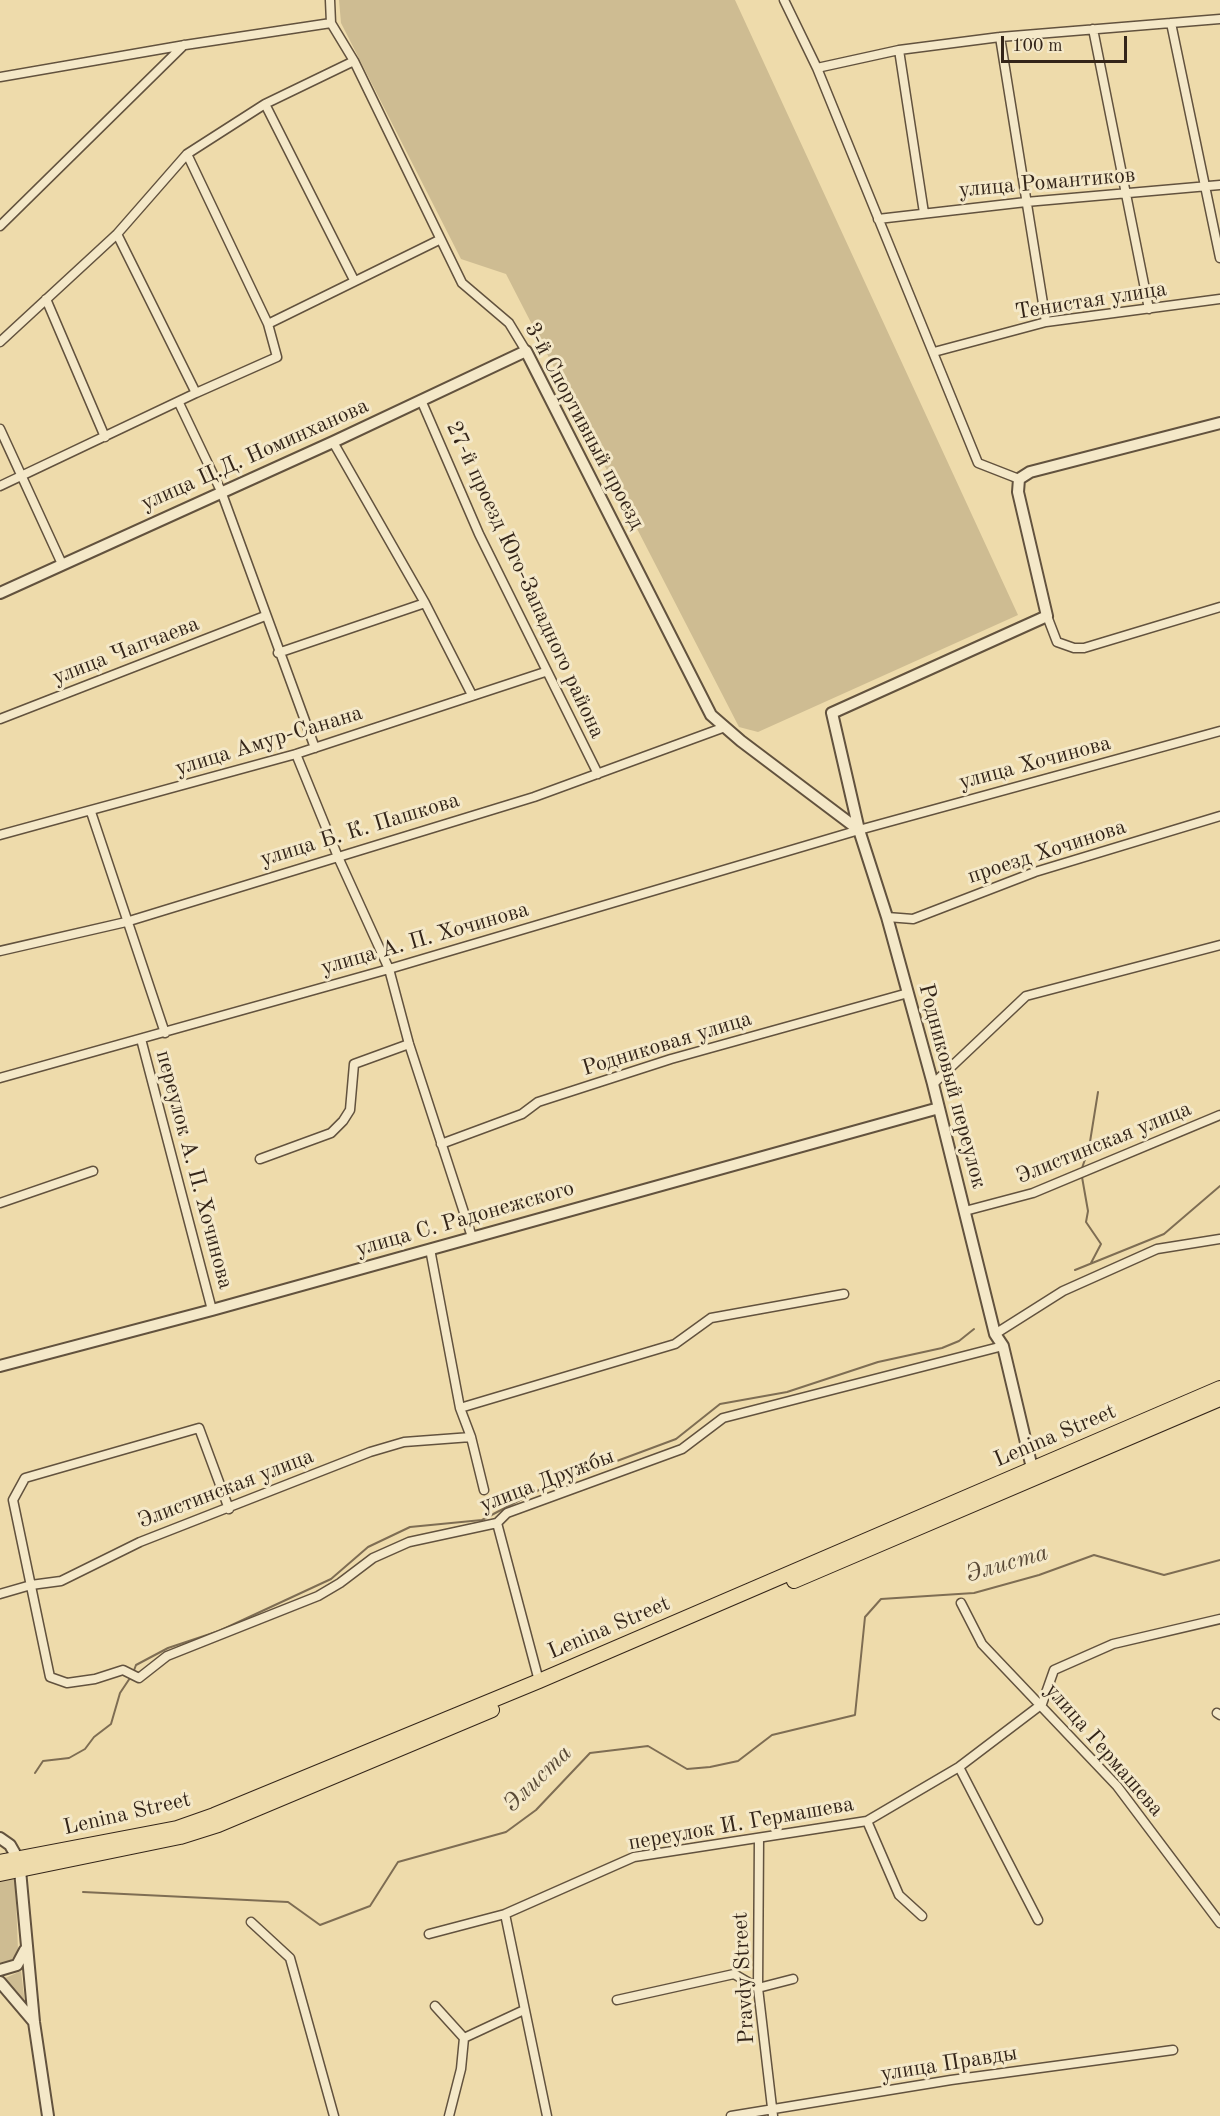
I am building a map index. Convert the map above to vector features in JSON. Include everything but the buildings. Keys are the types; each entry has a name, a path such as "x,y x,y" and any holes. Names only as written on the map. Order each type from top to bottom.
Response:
{"main road":[{"name":"Lenina Street","path":"0,1862 19,1864 180,1838 250,1813 1034,1473 1220,1388"},
{"name":"Lenina Street","path":"0,1874 19,1864 186,1825 539,1681 1034,1473 1220,1399"}],"street":[{"name":"3-й Спортивный проезд","path":"330,0 331,23 354,61 439,240 462,283 509,323 526,351 711,715 859,830"},
{"path":"784,0 817,68 978,463 1019,479"},
{"path":"817,68 899,50 1000,37 1220,19"},
{"path":"0,77 331,23"},
{"path":"1171,23 1220,258"},
{"path":"1092,29 1149,309"},
{"path":"1000,37 1046,322"},
{"path":"0,226 185,45"},
{"path":"899,50 924,213"},
{"path":"0,342 117,234 187,154 265,104 354,61"},
{"path":"265,104 354,280"},
{"path":"0,486 277,357 268,324 187,154"},
{"name":"улица Романтиков","path":"878,219 1026,202 1220,185"},
{"path":"117,234 196,393"},
{"path":"268,324 439,240"},
{"path":"46,299 105,437"},
{"name":"Тенистая улица","path":"934,352 1046,322 1220,299"},
{"name":"улица Ц.Д. Номинханова","path":"0,593 333,442 526,351"},
{"name":"27-й проезд Юго-Западного района","path":"421,400 456,486 545,672 598,774"},
{"path":"178,403 221,491 278,653 315,748"},
{"path":"1019,479 1030,472 1220,423"},
{"path":"0,429 62,564"},
{"path":"333,442 425,603 472,695"},
{"path":"1019,479 1018,492 1047,616 1057,642 1074,648 1084,648 1220,607"},
{"path":"278,653 425,603"},
{"name":"улица Чапчаева","path":"0,719 265,616"},
{"name":"Родниковый переулок","path":"1034,1473 1003,1346 995,1335 933,1084 887,917 859,830 832,713 1047,616"},
{"name":"улица Амур-Санана","path":"0,836 296,754 545,672"},
{"name":"улица Б. К. Пашкова","path":"0,951 126,922 534,797 725,727"},
{"name":"улица Хочинова","path":"859,830 1220,731"},
{"path":"296,754 338,857 389,969 409,1044 472,1237"},
{"name":"переулок А. П. Хочинова","path":"91,812 165,1034"},
{"name":"проезд Хочинова","path":"887,917 913,919 1035,872 1220,816"},
{"name":"улица А. П. Хочинова","path":"0,1078 165,1034 859,830"},
{"path":"933,1084 1026,996 1220,945"},
{"name":"Родниковая улица","path":"441,1144 522,1114 538,1102 671,1059 908,993"},
{"name":"переулок А. П. Хочинова","path":"141,1039 212,1310"},
{"path":"260,1159 331,1133 350,1110 354,1064 409,1044"},
{"name":"улица С. Радонежского","path":"0,1366 212,1310 939,1108"},
{"name":"Элистинская улица","path":"964,1211 1033,1192 1220,1115"},
{"path":"0,1203 93,1171"},
{"path":"995,1335 1064,1291 1157,1250 1220,1239"},
{"path":"430,1249 460,1408 471,1437 484,1490"},
{"path":"460,1408 675,1344 711,1318 844,1294"},
{"name":"улица Дружбы","path":"32,1585 50,1677 68,1683 95,1679 114,1671 127,1671 137,1677 167,1656 318,1596 340,1583 373,1557 409,1542 497,1523 507,1513 681,1449 723,1418 1003,1346"},
{"path":"32,1585 13,1500 25,1478 199,1428 229,1509"},
{"name":"Элистинская улица","path":"0,1594 32,1585 61,1581 140,1542 370,1452 404,1442 471,1437"},
{"path":"497,1523 539,1681"},
{"name":"улица Гермашева","path":"961,1602 982,1644 1042,1704 1117,1786 1220,1923"},
{"path":"1042,1704 1054,1670 1113,1644 1220,1618"},
{"name":"переулок И. Гермашева","path":"429,1934 505,1914 634,1857 867,1821 959,1767 1042,1704"},
{"path":"959,1767 1038,1920"},
{"path":"867,1821 899,1895 922,1916"},
{"path":"0,1838 10,1845 19,1864 34,2022 48,2116"},
{"name":"Pravdy Street","path":"759,1838 758,1988 772,2113"},
{"path":"505,1914 547,2116"},
{"path":"251,1922 290,1958 334,2116"},
{"path":"0,1970 17,1965 26,1949"},
{"path":"617,2000 734,1974 758,1988 793,1979"},
{"path":"0,1982 34,2022"},
{"path":"435,2006 464,2038 461,2069 449,2116"},
{"path":"464,2038 524,2010"},
{"name":"улица Правды","path":"731,2116 772,2113 951,2080 1173,2050"}],"shaded area":[{"path":"339,0 735,0 1018,615 758,732 739,727 506,274 461,259 341,23"},
{"path":"15,1878 18,1950 10,1962 0,1965 0,1880"},
{"path":"21,1971 25,2004 3,1979"}],"waterway":[{"path":"1082,1168 1089,1148 1098,1092"},
{"path":"1082,1177 1088,1211 1086,1222 1101,1244 1091,1263"},
{"path":"1075,1270 1164,1234 1220,1186"},
{"path":"133,1673 136,1665 168,1648 219,1631 331,1579 368,1547 410,1527 482,1520 539,1490 676,1439 720,1404 787,1392 878,1362 942,1348 959,1341 974,1329"},
{"name":"Элиста","path":"83,1892 288,1902 320,1925 370,1906 398,1862 506,1832 536,1810 590,1753 648,1746 687,1769 710,1767 738,1761 772,1735 855,1715 865,1617 881,1599 974,1593 1039,1575 1094,1555 1164,1575 1220,1560"},
{"path":"35,1773 43,1761 69,1758 85,1749 94,1737 111,1724 120,1693 130,1678"}]}
